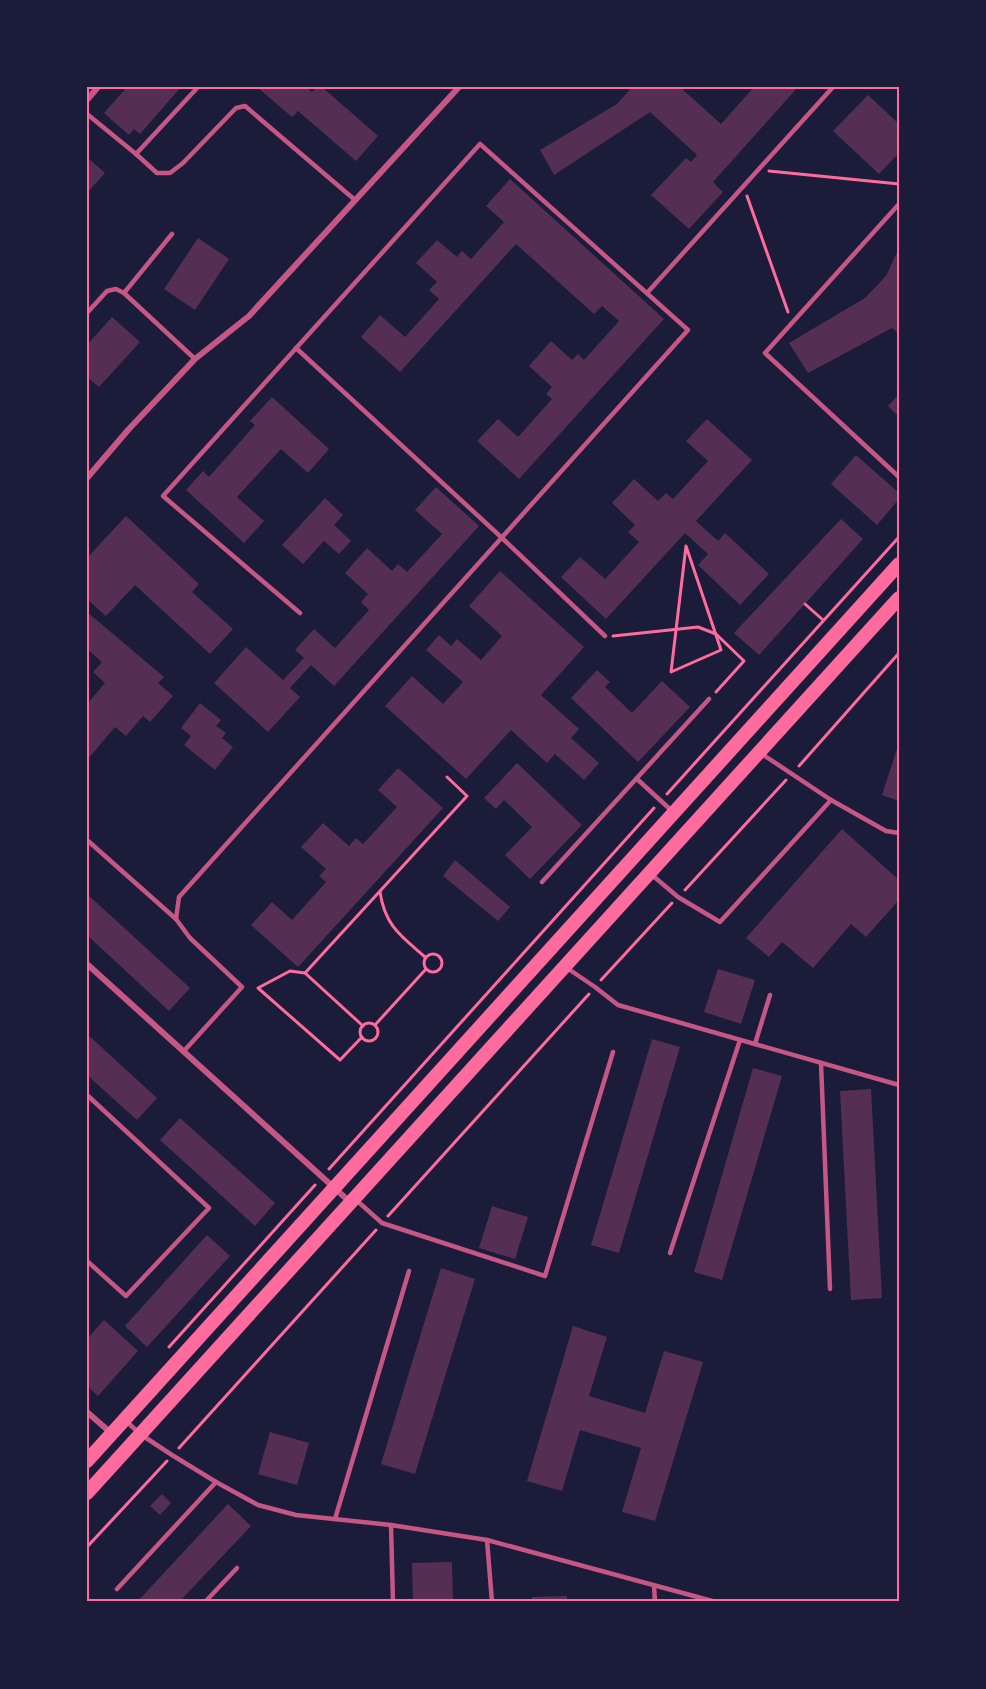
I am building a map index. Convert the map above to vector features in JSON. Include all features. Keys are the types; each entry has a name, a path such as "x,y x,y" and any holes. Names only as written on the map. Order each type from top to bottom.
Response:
{"main road":[{"path":"87,1461 899,564"},
{"path":"87,1493 899,598"}],"street":[{"path":"87,99 98,87"},
{"path":"87,478 195,358 249,316 459,87"},
{"path":"87,964 334,1188 352,1201"},
{"path":"87,1412 112,1434"}],"lane":[{"path":"136,154 198,87"},
{"path":"647,293 833,87"},
{"path":"87,114 156,173 170,173 183,163 236,108 245,106 355,200"},
{"path":"176,920 179,897 688,330 480,144 163,496 300,613"},
{"path":"899,204 765,353 899,477"},
{"path":"124,293 172,234"},
{"path":"87,313 106,291 116,289 124,293 195,358"},
{"path":"296,348 605,636"},
{"path":"542,882 709,699"},
{"path":"759,752 831,800 886,831 899,833"},
{"path":"636,779 674,813"},
{"path":"650,873 678,897 720,921 831,800"},
{"path":"87,840 176,920 189,938 242,987 184,1051"},
{"path":"565,967 618,1005 899,1085"},
{"path":"756,1044 770,995"},
{"path":"670,1253 740,1040"},
{"path":"352,1201 382,1223 545,1276 613,1052"},
{"path":"821,1063 830,1289"},
{"path":"87,1095 209,1208 126,1296 87,1261"},
{"path":"335,1519 409,1271"},
{"path":"125,1420 140,1434 172,1455 258,1505 296,1515 392,1525 487,1540 716,1602"},
{"path":"117,1589 216,1482"},
{"path":"392,1525 393,1602"},
{"path":"487,1540 492,1602"},
{"path":"205,1602 237,1568"},
{"path":"654,1586 655,1602"}],"path":[{"path":"758,170 899,184"},
{"path":"743,186 792,323"},
{"path":"163,1353 899,537"},
{"path":"686,546 716,634 721,650 671,672 686,546"},
{"path":"805,604 823,620"},
{"path":"605,636 698,627 716,634 744,661 709,699"},
{"path":"87,1547 595,987 792,774 899,653"},
{"path":"305,973 467,796 447,777"},
{"path":"380,891 384,908 395,930 425,957"},
{"path":"425,957 436,956 442,962 439,970 435,972 426,969"},
{"path":"425,957 426,969"},
{"path":"375,1025 426,969"},
{"path":"362,1037 340,1060 258,988 290,971 305,973 363,1026"},
{"path":"366,1023 375,1025 378,1032 374,1038 368,1041 362,1037 360,1033 366,1023"}],"building":[{"path":"127,87 181,87 140,134 134,129 129,135 104,113"},
{"path":"257,87 306,87 312,92 317,87 322,87 378,136 356,161 298,111 292,117"},
{"path":"632,87 680,87 721,124 754,87 798,87 713,182 723,192 689,229 651,195 686,158 691,162 697,155 650,112 554,175 540,150 617,104"},
{"path":"868,95 899,124 899,153 879,174 833,131"},
{"path":"87,157 105,173 87,193"},
{"path":"510,179 664,319 519,479 477,441 498,419 518,437 552,399 546,394 552,387 529,366 551,341 572,360 578,354 584,360 619,321 602,306 594,314 516,244 400,372 361,337 380,315 405,337 439,299 429,290 437,282 416,263 437,240 457,257 462,251 471,259 504,222 486,206"},
{"path":"198,238 229,259 195,310 164,289"},
{"path":"899,248 899,334 892,328 808,373 789,343 865,298 886,276"},
{"path":"112,317 140,342 99,387 87,377 87,345"},
{"path":"899,394 899,417 888,406"},
{"path":"272,397 329,449 308,473 281,449 237,497 264,521 244,543 186,490 203,471 209,477 255,425 250,421"},
{"path":"707,419 752,460 696,521 718,541 725,533 769,574 740,605 698,565 708,554 685,533 606,619 561,577 580,557 605,579 639,542 628,532 635,525 612,503 634,479 658,501 666,493 673,499 708,461 686,441"},
{"path":"856,455 899,493 899,499 877,525 831,484"},
{"path":"436,487 479,526 334,686 311,665 290,688 300,697 268,732 214,683 246,647 283,680 304,658 295,650 314,629 335,648 369,610 361,602 368,594 345,573 367,548 392,571 398,564 407,572 442,534 415,510"},
{"path":"325,498 343,515 334,525 351,541 339,554 324,541 303,564 282,545"},
{"path":"126,516 199,584 192,592 233,629 210,654 135,585 106,616 87,599 87,558"},
{"path":"841,519 863,539 759,655 734,633"},
{"path":"500,571 584,647 541,695 579,729 571,738 599,763 584,780 555,754 547,763 511,730 466,779 385,706 412,676 443,704 463,682 426,650 439,635 451,646 457,639 481,660 502,636 469,606"},
{"path":"87,612 164,677 158,683 173,696 150,722 143,716 126,736 115,727 87,760 87,704 105,683 93,672 102,662 87,649"},
{"path":"597,670 610,682 605,687 632,713 662,681 690,707 638,762 571,698"},
{"path":"200,703 221,720 216,726 226,733 222,738 233,747 215,770 184,745 191,736 181,728"},
{"path":"897,749 899,750 899,801 882,795"},
{"path":"517,763 582,825 530,879 505,855 532,827 504,800 496,809 484,798"},
{"path":"398,768 443,808 298,967 251,925 272,902 292,920 326,882 319,876 326,869 301,847 323,823 349,846 356,838 363,844 397,807 378,790"},
{"path":"842,829 899,880 899,900 866,937 851,924 813,968 782,942 769,957 746,938"},
{"path":"455,860 510,907 498,921 443,876"},
{"path":"87,894 190,988 169,1011 87,935"},
{"path":"718,969 755,980 741,1024 704,1012"},
{"path":"87,1034 157,1098 137,1120 87,1075"},
{"path":"652,1039 680,1047 619,1253 591,1245"},
{"path":"753,1068 782,1076 722,1280 694,1272"},
{"path":"871,1089 882,1298 851,1300 840,1091"},
{"path":"180,1118 275,1203 255,1226 160,1140"},
{"path":"492,1206 528,1217 515,1259 479,1248"},
{"path":"207,1235 230,1256 147,1347 125,1326"},
{"path":"441,1268 475,1279 415,1474 381,1464"},
{"path":"104,1320 138,1351 98,1396 87,1386 87,1339"},
{"path":"573,1326 607,1337 589,1396 645,1413 664,1351 703,1362 655,1521 622,1512 641,1448 580,1430 562,1491 527,1481"},
{"path":"270,1432 309,1443 297,1485 258,1474"},
{"path":"162,1494 171,1503 160,1515 150,1506"},
{"path":"228,1504 251,1526 179,1602 137,1602"},
{"path":"452,1562 453,1602 413,1602 412,1563"},
{"path":"567,1596 567,1602 532,1602 532,1597"}]}
